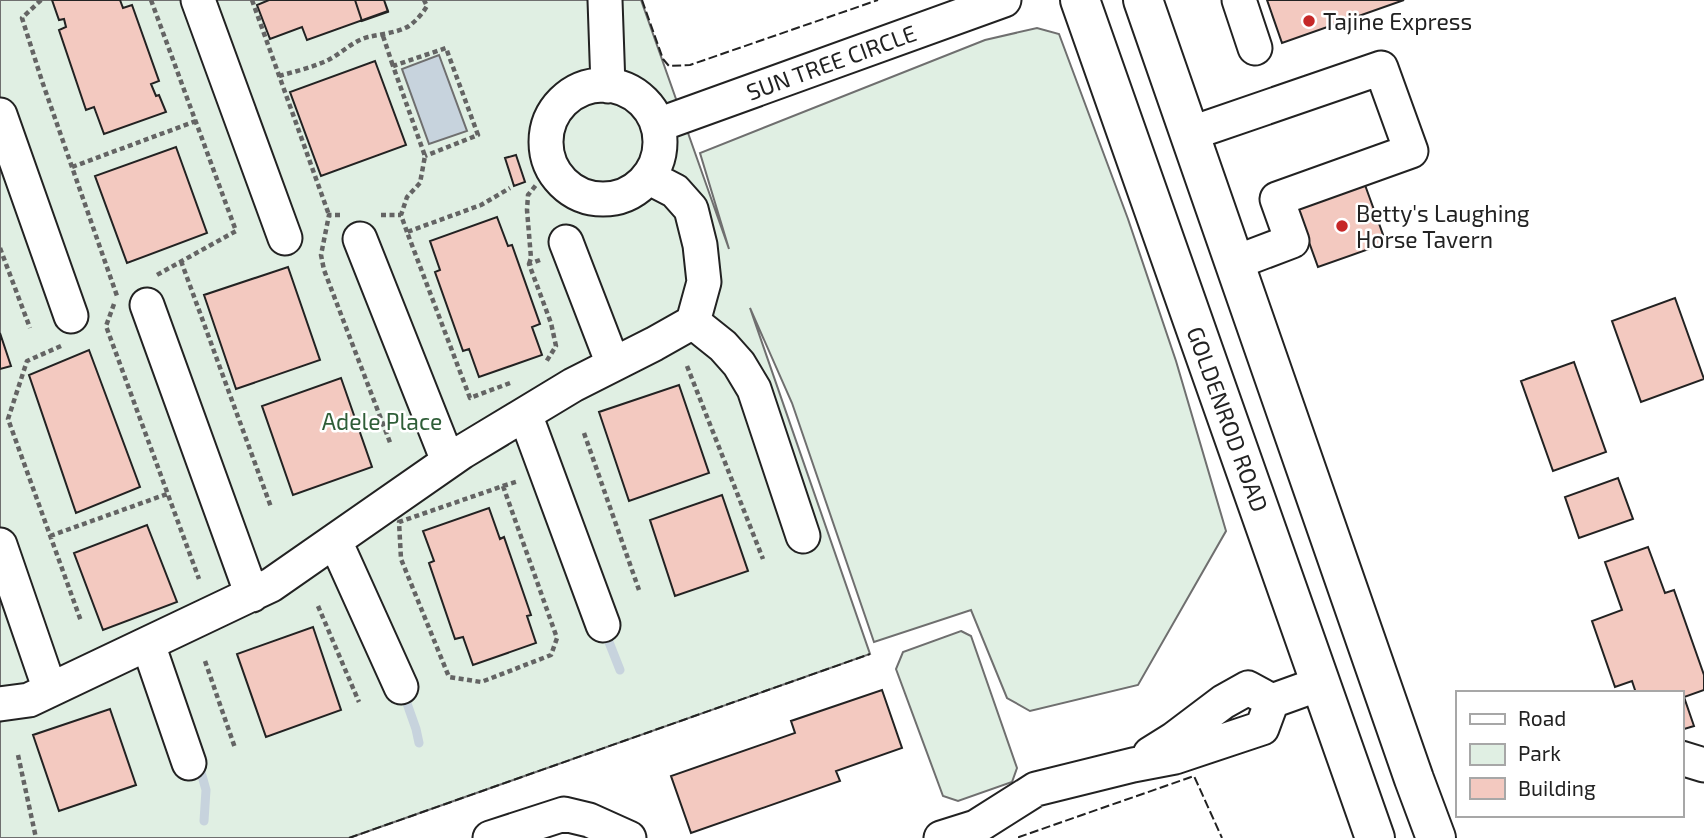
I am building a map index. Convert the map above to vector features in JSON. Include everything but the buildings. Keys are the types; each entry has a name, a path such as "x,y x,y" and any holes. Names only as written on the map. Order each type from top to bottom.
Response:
{"main road":[{"name":"GOLDENROD ROAD","path":"1080,0 1375,838"},
{"path":"1143,0 1436,838"}],"lane":[{"path":"198,0 285,238"},
{"path":"605,0 608,86"},
{"name":"SUN TREE CIRCLE","path":"658,125 1004,0"},
{"path":"1239,0 1255,48"},
{"path":"1189,134 1381,68 1411,150 1277,199 1292,241 1234,262"},
{"path":"608,86 625,89 640,98 649,108 658,125 660,144 656,162 648,177 633,190 614,197 589,197 567,186 557,176 548,159 547,131 561,102 583,88 608,86"},
{"path":"0,115 79,329"},
{"path":"0,704 29,700 271,585 448,461 573,385 693,322 704,282 700,245 691,209 675,191 648,177"},
{"path":"360,239 448,461"},
{"path":"558,248 614,365"},
{"path":"136,293 252,595"},
{"path":"693,322 739,363 754,389 803,536"},
{"path":"525,414 603,625"},
{"path":"335,541 401,687"},
{"path":"0,545 50,690"},
{"path":"148,644 189,763"},
{"path":"941,838 976,827 1036,789 1175,757 1262,728 1272,701 1322,683"},
{"path":"1683,759 1704,765"},
{"path":"490,838 564,814 589,820 629,838"}],"path":[{"path":"41,0 22,18 41,81 72,167 136,293"},
{"path":"80,621 8,419 27,361 79,329 106,326 136,293 181,261 236,231 151,0"},
{"path":"252,0 329,215"},
{"path":"279,75 330,59 345,47 367,37 383,36 409,26 423,13 427,6 424,0"},
{"path":"383,36 425,156 420,183 407,197 401,215 470,398 516,381"},
{"path":"393,66 446,48 478,135 425,156"},
{"path":"72,167 196,121"},
{"path":"536,185 528,195 529,264 551,323 556,346 546,363"},
{"path":"407,232 481,205 510,188"},
{"path":"0,248 3,265 30,328"},
{"path":"529,264 558,248"},
{"path":"181,261 271,507"},
{"path":"106,326 199,579"},
{"path":"687,366 763,559"},
{"path":"584,433 639,590"},
{"path":"503,486 557,638 551,655 481,682 449,677 401,559 399,522 503,486"},
{"path":"50,536 167,494"},
{"path":"318,606 359,702"},
{"path":"205,662 235,748"},
{"path":"18,755 36,838"}],"green space":[{"name":"Adele Place","path":"0,0 641,0 729,249 700,153 985,40 1037,28 1059,34 1128,219 1176,361 1226,531 1138,685 1030,711 1007,698 971,610 874,642 792,403 750,308 870,654 349,838 0,838"},
{"path":"961,631 971,636 1017,768 1012,782 958,801 943,796 896,669 903,652"}],"shaded area":[{"path":"439,55 467,131 429,144 402,69"}],"waterway":[{"path":"605,632 620,670"},
{"path":"404,695 419,743"},
{"path":"199,765 206,790 204,821"}],"fence":[{"path":"642,0 663,59 669,66 690,65 878,0"},
{"path":"349,838 870,654"},
{"path":"1019,838 1194,776 1222,838"}],"place":[{"name":"Tajine Express","path":"1309,21"},
{"name":"Betty's Laughing Horse Tavern","path":"1342,226"}]}
